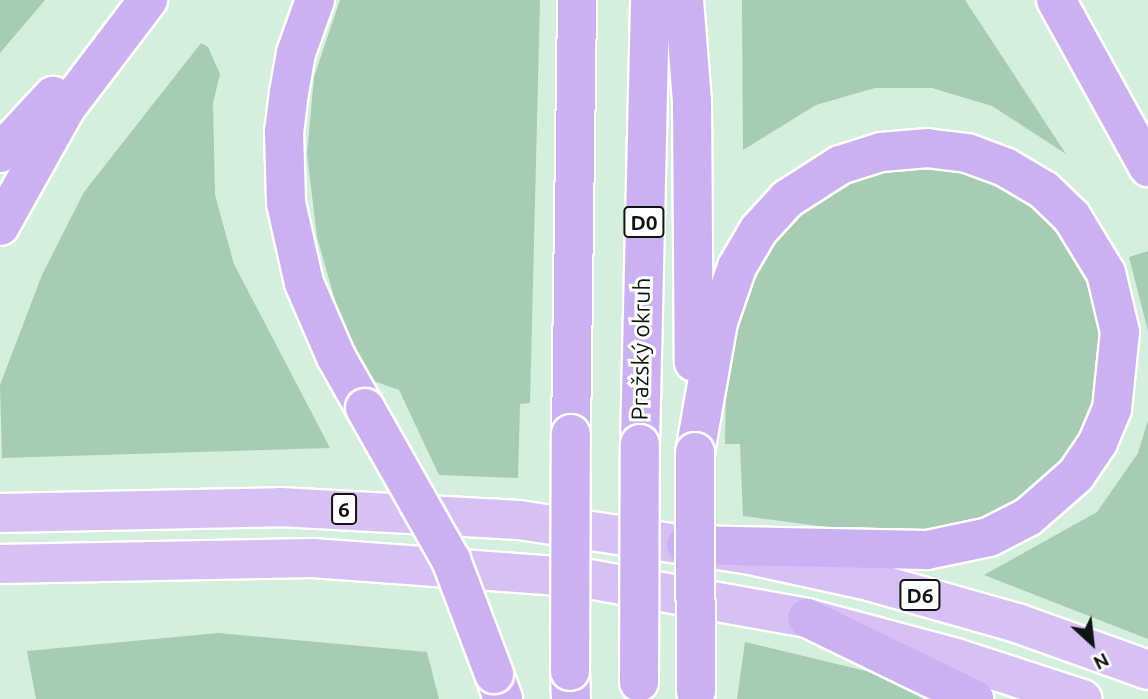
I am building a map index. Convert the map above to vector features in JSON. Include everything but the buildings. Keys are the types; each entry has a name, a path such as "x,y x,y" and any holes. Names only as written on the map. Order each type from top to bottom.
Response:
{"highway":[{"path":"0,153 146,0"},
{"path":"0,226 66,108 146,0"},
{"path":"315,0 289,92 284,131 286,203 308,293 365,408 451,560 498,686"},
{"path":"570,685 577,0"},
{"name":"Pražský okruh","path":"639,691 640,444 650,0"},
{"path":"684,0 692,102 696,695"},
{"path":"1046,0 1088,61"},
{"path":"1056,0 1148,167"},
{"path":"686,545 927,550 989,537 1028,517 1076,475 1098,442 1112,409 1120,332 1106,273 1072,217 1044,190 996,163 967,153 928,148 881,152 840,165 779,207 737,267 718,322 695,452"},
{"name":"6","path":"0,513 201,507 359,509 519,520 686,545"},
{"name":"D6","path":"686,545 890,586 1017,623 1148,670"},
{"name":"6","path":"0,564 196,558 389,561 583,578 807,618"},
{"path":"807,618 974,699"},
{"name":"D6","path":"807,618 956,658 1082,699"}],"green space":[{"path":"0,0 45,0 0,53"},
{"path":"340,0 540,0 530,403 520,404 518,478 439,475 399,390 371,380 338,311 317,237 307,154 314,77"},
{"path":"742,0 965,0 1066,154 992,106 932,88 875,88 816,105 743,150"},
{"path":"201,43 208,47 220,74 213,103 215,195 234,264 330,448 2,458 0,385 42,275 84,192"},
{"path":"953,167 1024,194 1076,245 1103,313 1102,388 1069,459 1003,515 910,538 743,516 740,444 725,444 726,379 733,328 761,254 797,210 873,168"},
{"path":"1148,251 1148,331 1129,257"},
{"path":"1148,420 1148,639 984,575 1097,512 1138,453"},
{"path":"218,633 427,652 439,699 36,699 27,651"},
{"path":"745,642 891,677 947,699 737,699"}]}
